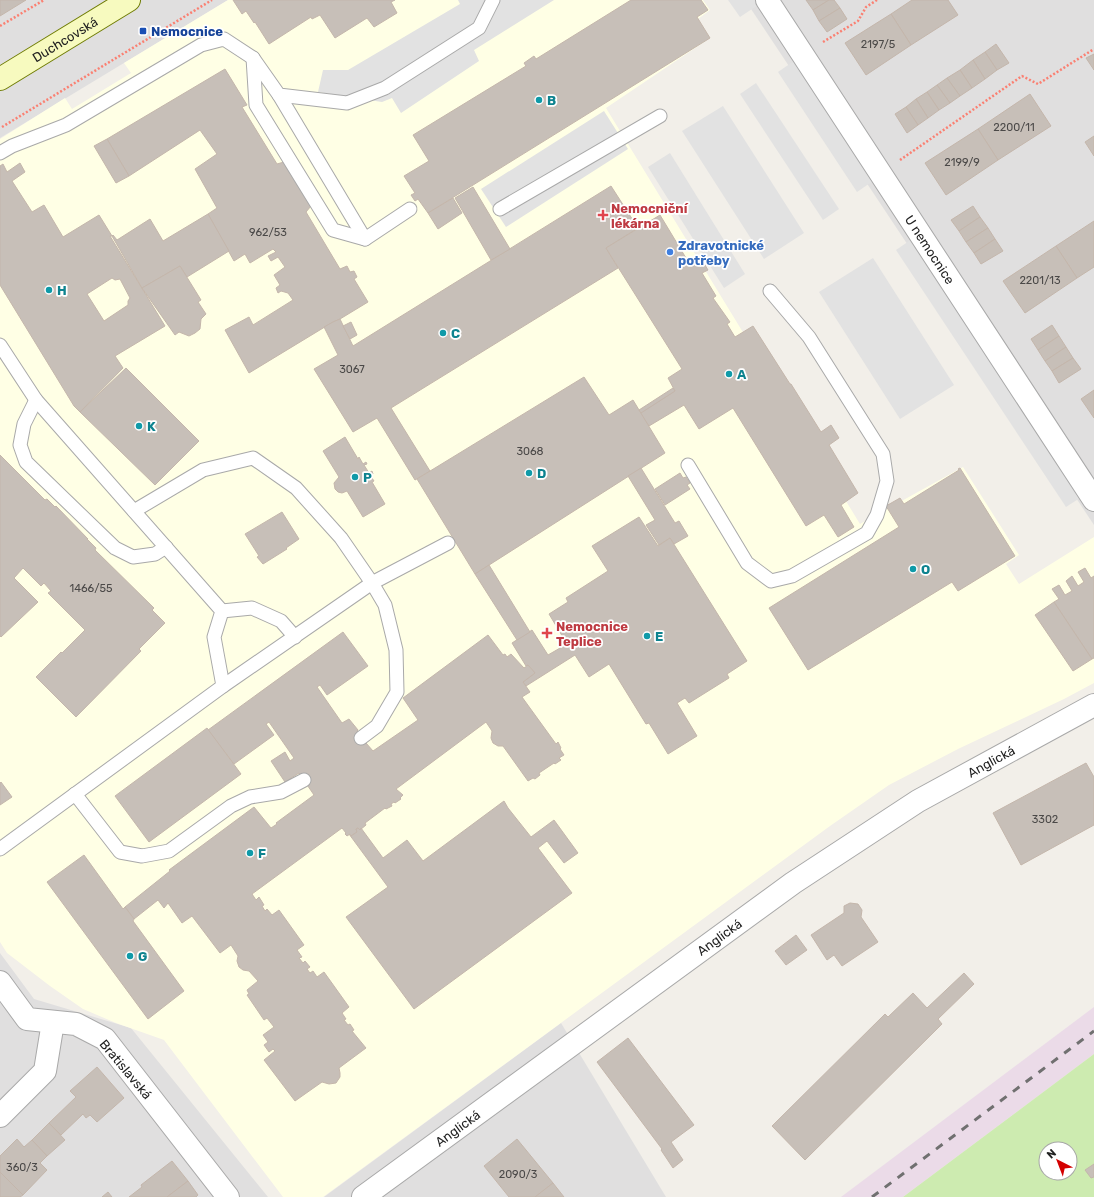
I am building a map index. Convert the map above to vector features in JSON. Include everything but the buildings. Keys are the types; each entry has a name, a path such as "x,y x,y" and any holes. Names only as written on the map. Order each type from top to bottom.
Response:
{"street":[{"name":"Duchcovská","path":"0,79 129,0"},
{"name":"U nemocnice","path":"767,0 880,174 1093,495"},
{"name":"Anglická","path":"363,1197 793,883 918,801 1094,705"},
{"name":"Bratislavská","path":"0,982 27,1019 76,1024 105,1039 228,1197"},
{"path":"0,1116 45,1071 53,1022"}],"lane":[{"path":"278,95 347,103 385,88 479,28 493,0"},
{"path":"0,153 12,146 66,124 201,45 224,39 253,58 278,95 365,239"},
{"path":"253,58 256,105 332,230 365,239 410,210"},
{"path":"500,209 660,116"},
{"path":"688,465 747,563 771,581 792,576 867,533 877,515 887,481 883,454 809,337 770,291"},
{"path":"2,353 36,400 222,610"},
{"path":"36,400 24,424 20,445 26,462 116,548 133,557 155,554 166,547"},
{"path":"134,512 203,470 253,458 296,488 341,538 372,583 385,605 396,650 396,692 377,726 362,738"},
{"path":"0,849 223,686 372,583 448,542"},
{"path":"222,610 252,608 281,621 295,637"},
{"path":"222,610 214,636 223,686"},
{"path":"75,794 120,852 142,856 169,851 231,806 250,797 281,792 304,780"}],"path":[{"path":"0,26 44,0"},
{"path":"0,128 206,2 212,0"},
{"path":"803,55 858,21 866,7 877,0"},
{"path":"880,174 1022,76 1038,84 1094,49"}],"shaded area":[{"path":"0,0 228,0 0,138"},
{"name":"Nemocnice Teplice","path":"228,0 703,0 710,10 698,19 710,38 606,108 860,524 963,467 1019,555 1006,564 1019,584 1094,537 1094,683 1064,699 958,749 889,785 830,826 323,1197 283,1197 164,1040 116,1023 83,1009 7,953 0,942 0,139 65,98 72,109 131,73 124,63"},
{"path":"458,0 554,0 474,50 479,61 401,113 392,98 382,102 318,92 323,70 348,70 460,4"},
{"path":"728,0 755,0 758,5 740,17"},
{"path":"745,0 1094,0 1094,525"},
{"path":"794,61 873,181 857,192 778,72"},
{"path":"756,83 839,209 823,220 740,94"},
{"path":"723,106 804,233 764,259 682,131"},
{"path":"604,111 628,149 506,227 481,189"},
{"path":"670,153 745,274 724,288 648,167"},
{"path":"912,239 1083,496 1066,507 896,250"},
{"path":"873,258 954,385 900,419 819,292"},
{"path":"0,953 34,999 131,1028 268,1197 0,1197"},
{"path":"1094,1007 1094,1054 903,1197 841,1197"},
{"path":"561,1023 666,1197 324,1197"}],"green space":[{"path":"1094,1054 1094,1197 903,1197"}],"railway":[{"path":"872,1197 1094,1031"}],"place":[{"name":"Nemocnice","path":"143,31"},
{"name":"B","path":"539,100"},
{"name":"Nemocniční lékárna","path":"603,215"},
{"name":"Zdravotnické potřeby","path":"670,252"},
{"name":"H","path":"49,290"},
{"name":"C","path":"443,333"},
{"name":"A","path":"729,374"},
{"name":"K","path":"139,426"},
{"name":"D","path":"529,473"},
{"name":"P","path":"355,477"},
{"name":"O","path":"913,569"},
{"name":"Nemocnice Teplice","path":"547,633"},
{"name":"E","path":"647,636"},
{"name":"F","path":"250,853"},
{"name":"G","path":"130,956"}]}
